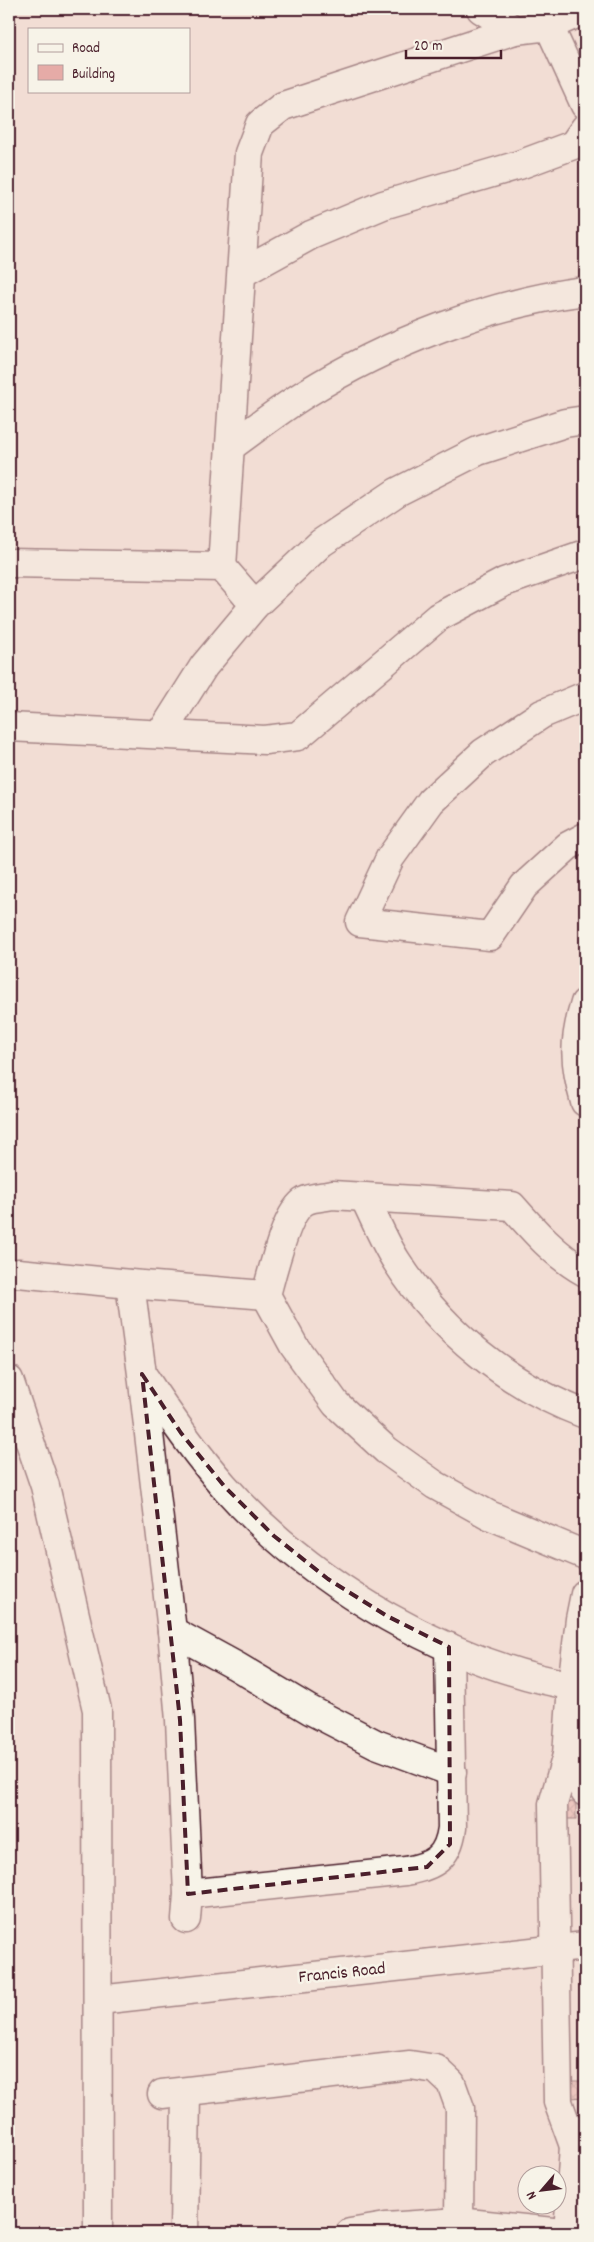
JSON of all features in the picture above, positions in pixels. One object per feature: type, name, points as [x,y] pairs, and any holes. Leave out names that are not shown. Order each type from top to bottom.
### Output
[{"type":"street","points":[[481,9],[515,30]]},
{"type":"street","points":[[254,605],[222,567],[242,273],[248,153],[260,124],[283,106],[515,30],[549,26],[585,10]]},
{"type":"street","points":[[549,26],[585,105]]},
{"type":"street","points":[[242,273],[311,235],[383,205],[519,165],[573,144],[585,128]]},
{"type":"street","points":[[230,447],[305,394],[385,350],[470,317],[559,294],[585,291]]},
{"type":"street","points":[[161,734],[204,666],[254,605],[322,543],[397,492],[478,452],[565,423],[585,420]]},
{"type":"street","points":[[9,727],[265,740],[298,736],[438,618],[504,582],[585,554]]},
{"type":"street","points":[[9,563],[222,567]]},
{"type":"street","points":[[585,696],[542,714],[482,753],[431,801],[390,858],[360,922],[490,936],[524,886],[568,846],[585,837]]},
{"type":"street","points":[[585,1003],[577,1029],[576,1071],[585,1102]]},
{"type":"street","points":[[585,1272],[574,1266],[540,1238],[512,1206],[332,1195],[305,1201],[294,1214],[280,1243],[266,1295],[294,1346],[336,1404],[386,1450],[435,1485],[489,1515],[585,1555]]},
{"type":"street","points":[[364,1198],[397,1262],[441,1318],[494,1366],[556,1403],[585,1414]]},
{"type":"street","points":[[18,1273],[266,1295]]},
{"type":"street","points":[[130,1284],[172,1631],[180,1720],[187,1906],[427,1867],[442,1855],[450,1844],[452,1828],[449,1647]]},
{"type":"street","points":[[142,1374],[181,1433],[225,1487],[274,1536],[337,1584],[387,1616],[449,1647],[506,1668],[578,1687]]},
{"type":"street","points":[[9,1380],[45,1486],[97,1710],[98,2233]]},
{"type":"street","points":[[568,2233],[580,2134],[558,2102],[553,1804],[567,1755],[578,1687],[580,1619],[585,1594]]},
{"type":"street","points":[[172,1631],[310,1710],[376,1744],[452,1772]]},
{"type":"street","points":[[567,1755],[585,1792]]},
{"type":"street","name":"Francis Road","points":[[99,2000],[585,1946]]},
{"type":"street","points":[[184,2233],[174,2093],[410,2065],[436,2069],[451,2083],[460,2108],[459,2222]]},
{"type":"street","points":[[350,2233],[386,2227],[459,2222],[562,2233]]},
{"type":"highlighted area","points":[[142,1374],[181,1433],[225,1487],[274,1536],[328,1579],[387,1616],[449,1647],[450,1844],[427,1867],[188,1894],[180,1720]]},
{"type":"water","points":[[9,2076],[16,2233],[9,2233]]},
{"type":"building","points":[[9,167],[12,167],[9,238]]},
{"type":"building","points":[[566,1802],[576,1802],[576,1819],[566,1819]]},
{"type":"building","points":[[571,2081],[582,2081],[582,2097],[572,2098]]}]
